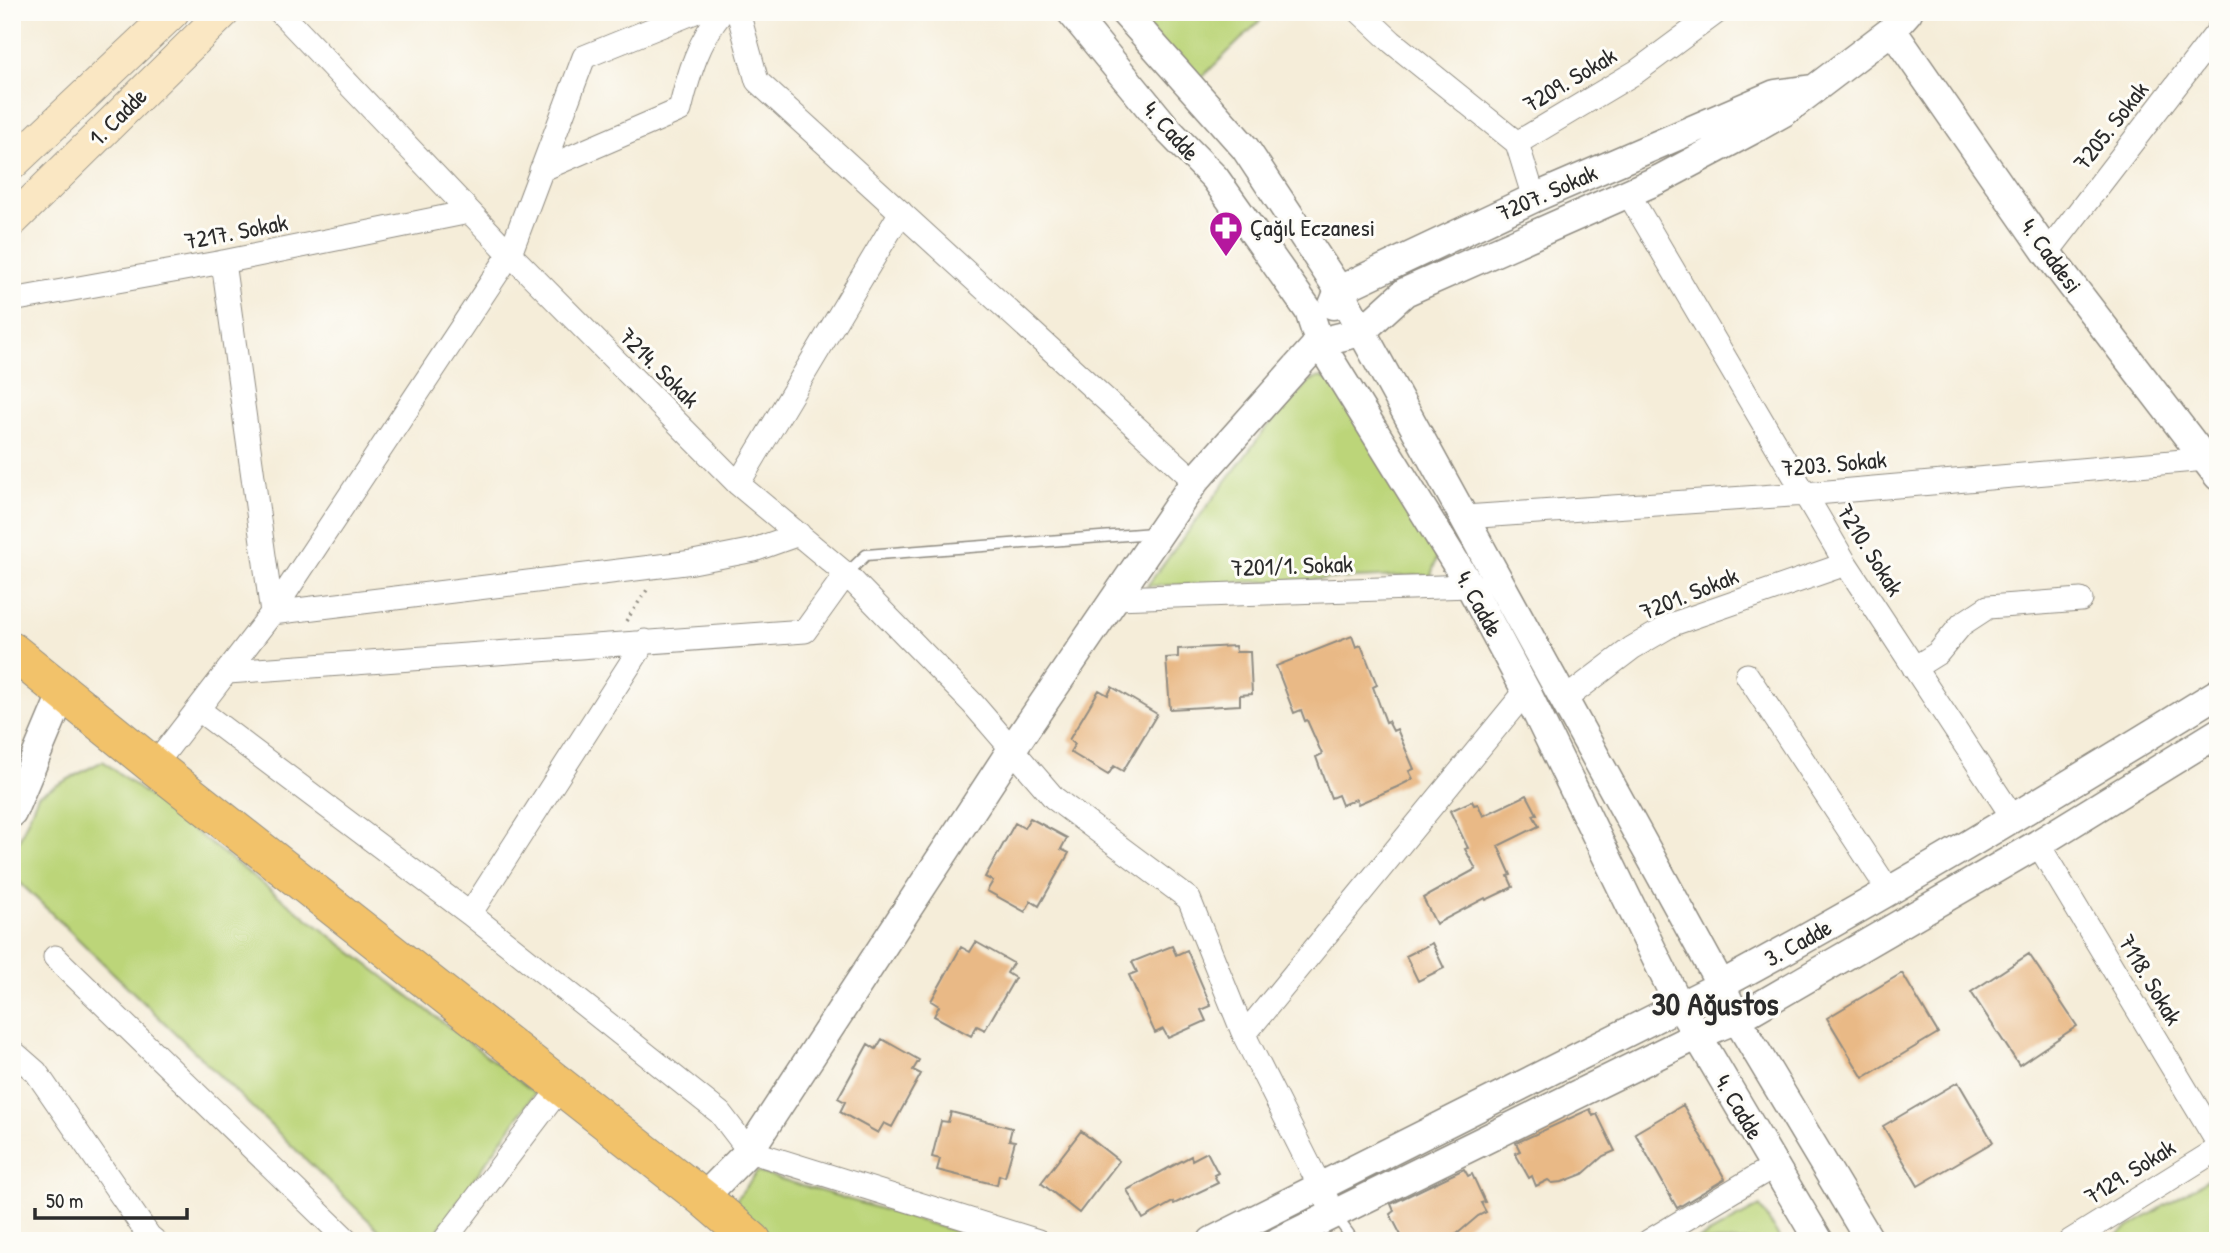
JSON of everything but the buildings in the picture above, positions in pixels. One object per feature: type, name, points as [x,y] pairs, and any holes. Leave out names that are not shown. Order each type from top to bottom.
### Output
[{"type":"main road","name":"1. Cadde","points":[[12,164],[173,12]]},
{"type":"main road","name":"1. Cadde","points":[[12,221],[224,12]]},
{"type":"main road","points":[[12,651],[703,1198],[753,1241]]},
{"type":"street","name":"7214. Sokak","points":[[280,12],[469,212],[738,484],[846,573],[973,704],[1054,799],[1189,899],[1244,1035],[1334,1214]]},
{"type":"street","points":[[154,766],[272,613],[510,254],[584,57],[695,12]]},
{"type":"street","points":[[541,170],[680,110],[690,68],[706,32],[722,12]]},
{"type":"street","points":[[738,12],[757,81],[1195,481]]},
{"type":"street","name":"4. Cadde","points":[[1071,12],[1169,131],[1215,178],[1309,311],[1319,342],[1470,586],[1526,691],[1680,1006],[1818,1241]]},
{"type":"street","name":"4. Cadde","points":[[1124,12],[1245,148],[1339,290],[1565,699],[1737,1019],[1870,1241]]},
{"type":"street","points":[[1360,12],[1392,42],[1517,143],[1534,198]]},
{"type":"street","name":"7209. Sokak","points":[[1517,143],[1636,72],[1717,12]]},
{"type":"street","name":"7207. Sokak","points":[[1361,332],[1405,292],[1628,193],[1755,129],[1784,112],[1900,21]]},
{"type":"street","name":"4. Caddesi","points":[[1900,21],[2047,253],[2214,464]]},
{"type":"street","name":"7205. Sokak","points":[[2047,253],[2217,33]]},
{"type":"street","name":"7207. Sokak","points":[[1339,290],[1534,198],[1775,94],[1812,89]]},
{"type":"street","name":"7210. Sokak","points":[[1628,193],[1846,564],[2014,819]]},
{"type":"street","name":"7217. Sokak","points":[[12,300],[223,262],[469,212]]},
{"type":"street","points":[[738,484],[901,212]]},
{"type":"street","points":[[223,262],[272,613]]},
{"type":"street","points":[[703,1198],[749,1152],[1012,749],[1195,481],[1319,342],[1339,290]]},
{"type":"street","points":[[1319,342],[1361,332]]},
{"type":"street","name":"7203. Sokak","points":[[1465,517],[2214,464]]},
{"type":"street","points":[[272,613],[663,565],[754,550],[799,534]]},
{"type":"street","name":"7201. Sokak","points":[[1565,699],[1632,648],[1673,624],[1846,564]]},
{"type":"street","points":[[228,672],[805,631],[846,573]]},
{"type":"street","name":"7201/1. Sokak","points":[[1115,598],[1470,586]]},
{"type":"street","points":[[1914,668],[1938,653],[1962,624],[1988,607],[2081,600]]},
{"type":"street","points":[[470,914],[645,641]]},
{"type":"street","points":[[1747,675],[1889,891]]},
{"type":"street","points":[[1244,1035],[1526,691]]},
{"type":"street","points":[[12,813],[63,692]]},
{"type":"street","name":"3. Cadde","points":[[1212,1241],[1721,985],[2014,819],[2218,693]]},
{"type":"street","points":[[199,710],[470,914],[720,1113],[749,1152],[1038,1241]]},
{"type":"street","name":"3. Cadde","points":[[1279,1241],[1696,1036],[1737,1019],[2038,844],[2218,733]]},
{"type":"street","name":"7118. Sokak","points":[[2038,844],[2218,1143]]},
{"type":"street","points":[[55,957],[348,1241]]},
{"type":"street","points":[[12,1051],[36,1072],[151,1239]]},
{"type":"street","points":[[444,1241],[561,1087]]},
{"type":"street","name":"7129. Sokak","points":[[2070,1241],[2218,1149]]},
{"type":"street","points":[[1649,1241],[1774,1166]]},
{"type":"lane","points":[[846,573],[866,555],[1160,532]]},
{"type":"lane","points":[[1334,1214],[1354,1241]]},
{"type":"path","points":[[612,644],[663,565]]},
{"type":"green space","points":[[1135,12],[1269,12],[1194,85]]},
{"type":"green space","points":[[1320,377],[1338,384],[1438,554],[1431,575],[1147,586],[1267,427],[1310,381]]},
{"type":"green space","points":[[103,761],[535,1093],[430,1241],[390,1241],[12,875],[12,857],[38,795]]},
{"type":"green space","points":[[757,1172],[987,1241],[777,1241],[732,1205]]},
{"type":"green space","points":[[2218,1173],[2218,1241],[2107,1241]]},
{"type":"green space","points":[[1760,1206],[1781,1241],[1696,1241]]},
{"type":"place","name":"Çağıl Eczanesi","points":[[1226,258]]},
{"type":"district","name":"30 Ağustos","points":[[1715,1004]]}]
